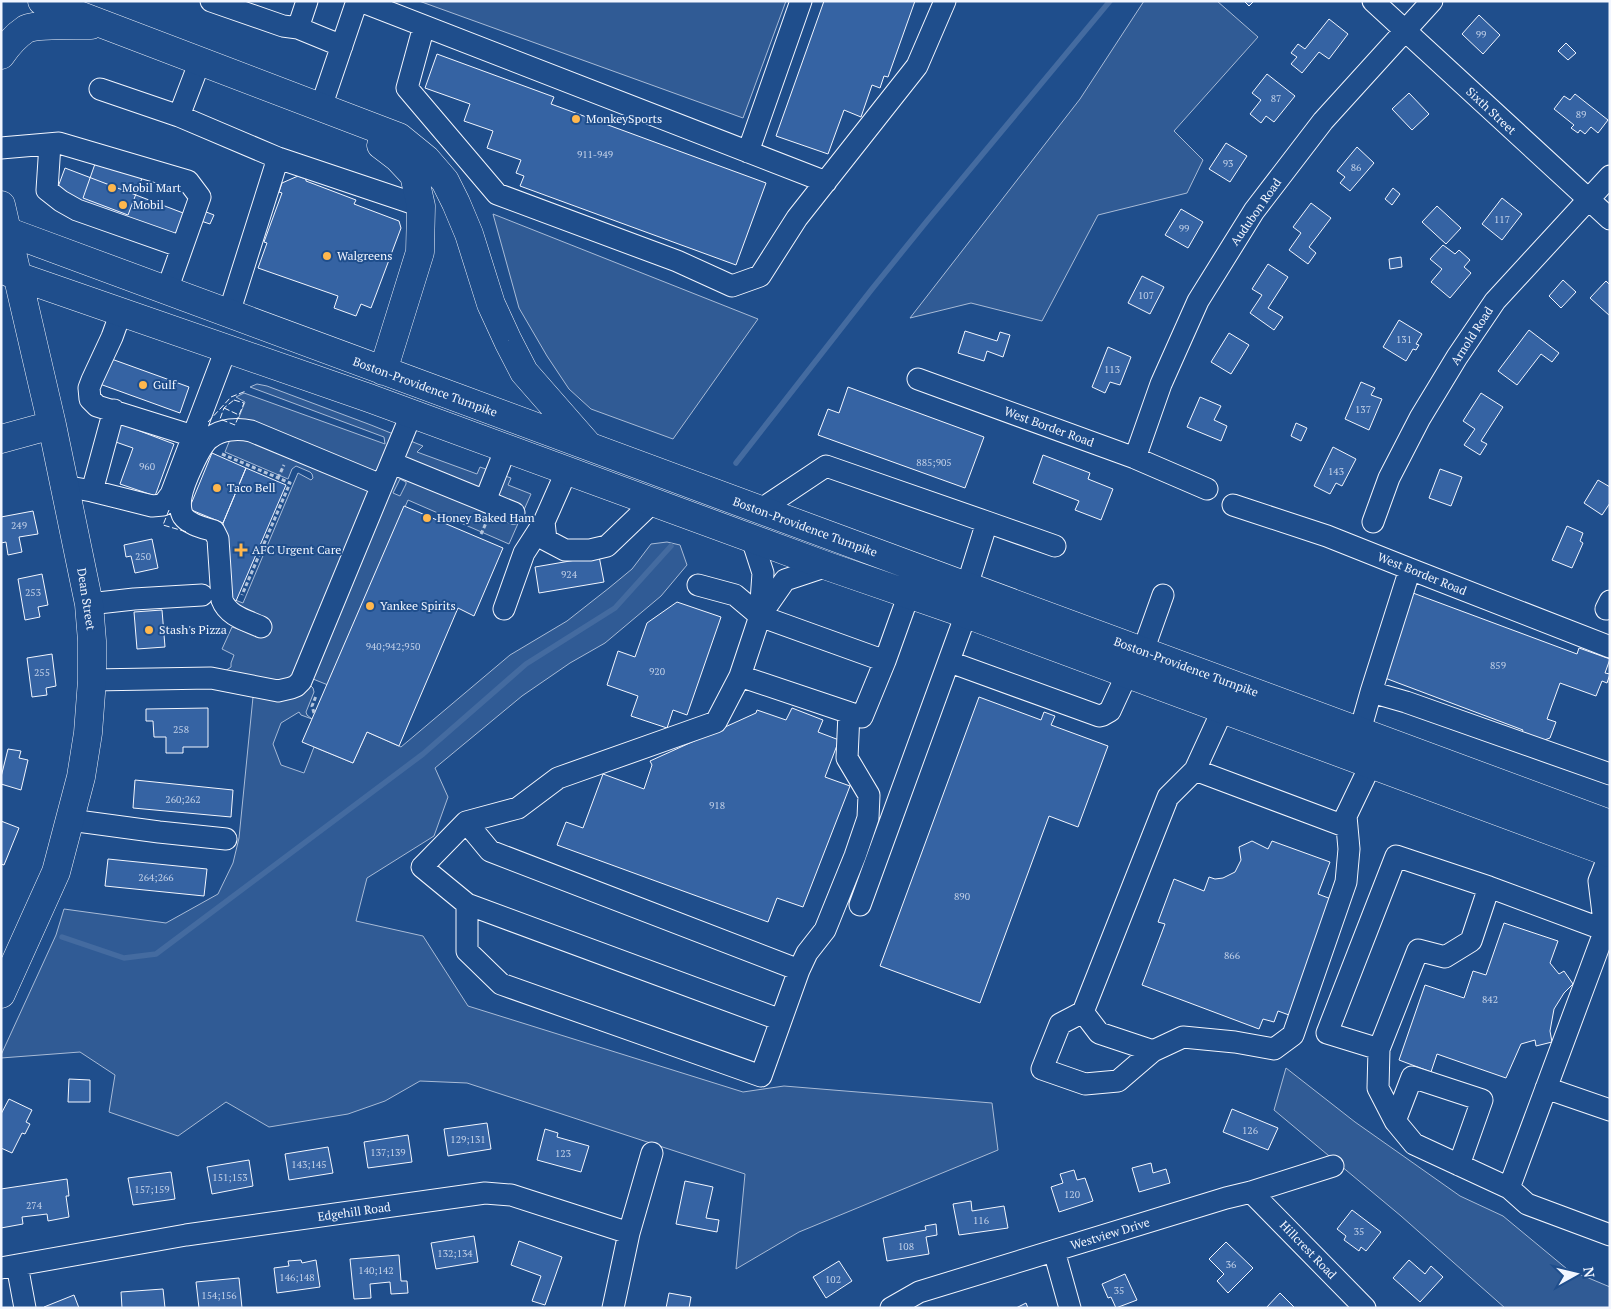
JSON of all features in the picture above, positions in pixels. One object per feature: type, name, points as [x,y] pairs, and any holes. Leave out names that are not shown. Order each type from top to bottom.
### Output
[{"type":"main road","points":[[42,1],[399,137],[426,159],[444,181],[456,203],[469,234],[492,304],[524,372],[590,447]]},
{"type":"main road","points":[[1,55],[7,46],[28,28],[65,25],[105,25]]},
{"type":"main road","points":[[321,107],[375,140],[398,158],[414,175],[420,206],[420,252],[383,371]]},
{"type":"main road","name":"Boston-Providence Turnpike","points":[[3,222],[167,290],[383,371],[1610,824]]},
{"type":"main road","name":"Dean Street","points":[[2,989],[56,872],[81,778],[88,734],[92,680],[92,641],[89,604],[52,425],[9,272],[3,222]]},
{"type":"main road","points":[[9,272],[506,448],[827,566],[966,614],[1610,853]]},
{"type":"main road","points":[[1,439],[52,425]]},
{"type":"street","points":[[211,1],[283,26],[298,28],[342,46]]},
{"type":"street","points":[[298,28],[307,1]]},
{"type":"street","points":[[321,107],[356,1]]},
{"type":"street","points":[[360,1],[826,182]]},
{"type":"street","points":[[748,152],[801,1]]},
{"type":"street","points":[[424,26],[407,88],[497,194],[677,261],[732,286],[760,276],[797,218],[917,66],[945,1]]},
{"type":"street","name":"Sixth Street","points":[[1373,1],[1610,219]]},
{"type":"street","name":"Audubon Road","points":[[1135,458],[1161,384],[1198,301],[1254,211],[1323,121],[1432,1]]},
{"type":"street","points":[[179,116],[200,61]]},
{"type":"street","points":[[100,89],[179,116],[278,158],[420,206]]},
{"type":"street","points":[[1,148],[59,143],[188,181],[200,197],[167,290]]},
{"type":"street","points":[[50,144],[47,190],[61,201],[77,210],[182,247]]},
{"type":"street","points":[[229,313],[278,158]]},
{"type":"street","name":"Arnold Road","points":[[1373,522],[1389,478],[1420,418],[1495,301],[1610,176]]},
{"type":"street","points":[[121,312],[89,388],[90,399],[97,406],[193,436]]},
{"type":"street","points":[[64,486],[152,506],[163,505],[171,494],[226,349]]},
{"type":"street","name":"West Border Road","points":[[918,379],[1135,458],[1207,489]]},
{"type":"street","points":[[92,491],[114,410]]},
{"type":"street","points":[[92,680],[211,678],[272,690],[285,690],[296,686],[300,681],[411,415]]},
{"type":"street","points":[[261,627],[236,616],[225,608],[222,600],[218,539],[216,534],[214,531],[188,521],[184,517],[180,505],[181,497],[192,468],[206,441],[216,434],[239,429],[251,431],[381,485]]},
{"type":"street","points":[[485,501],[506,448]]},
{"type":"street","points":[[392,464],[514,513]]},
{"type":"street","points":[[760,510],[826,466],[1055,546]]},
{"type":"street","points":[[504,609],[524,553],[544,522],[567,470]]},
{"type":"street","points":[[544,522],[546,540],[565,550],[590,550],[607,546],[653,502]]},
{"type":"street","name":"West Border Road","points":[[1233,504],[1327,536],[1610,647]]},
{"type":"street","points":[[967,586],[987,522]]},
{"type":"street","points":[[752,539],[763,573],[760,616],[740,676],[716,722],[558,778],[518,808],[466,822],[422,866],[468,904],[781,1020]]},
{"type":"street","points":[[760,616],[785,580],[827,566]]},
{"type":"street","points":[[1360,731],[1410,569]]},
{"type":"street","points":[[698,585],[735,595],[760,616],[884,661]]},
{"type":"street","points":[[740,676],[862,718],[909,594]]},
{"type":"street","points":[[89,604],[134,598],[202,595]]},
{"type":"street","points":[[1143,651],[1163,595]]},
{"type":"street","points":[[860,905],[966,614]]},
{"type":"street","points":[[950,662],[1099,716],[1110,711],[1127,674]]},
{"type":"street","points":[[1372,692],[1406,702],[1610,774]]},
{"type":"street","points":[[1223,709],[1195,770],[1168,797],[1083,1012],[1060,1024],[1042,1069],[1085,1084],[1118,1081],[1153,1051],[1183,1037],[1235,1042],[1274,1049],[1293,1035],[1346,882],[1350,849],[1346,816],[1371,764]]},
{"type":"street","points":[[468,904],[467,951],[502,984],[761,1076],[799,970],[807,953],[825,930],[868,818],[869,794],[847,758],[849,713]]},
{"type":"street","points":[[1195,770],[1347,827]]},
{"type":"street","points":[[70,820],[226,839]]},
{"type":"street","points":[[466,822],[490,851],[799,970]]},
{"type":"street","points":[[1509,1188],[1608,929],[1600,881],[1610,853]]},
{"type":"street","points":[[1379,1049],[1327,1033],[1396,856],[1608,929]]},
{"type":"street","points":[[1489,887],[1471,941],[1445,957],[1418,950],[1379,1049],[1378,1088],[1395,1121],[1414,1144],[1509,1188],[1527,1204],[1610,1235]]},
{"type":"street","points":[[1083,1012],[1099,1033],[1153,1051]]},
{"type":"street","points":[[1395,1121],[1412,1077],[1482,1100],[1459,1165]]},
{"type":"street","points":[[1546,1088],[1610,1110]]},
{"type":"street","points":[[614,1308],[628,1233],[652,1153]]},
{"type":"street","name":"Westview Drive","points":[[891,1308],[919,1292],[1333,1166]]},
{"type":"street","name":"Hillcrest Road","points":[[1251,1192],[1365,1308]]},
{"type":"street","name":"Edgehill Road","points":[[9,1266],[186,1235],[485,1193],[511,1195],[628,1233]]},
{"type":"street","points":[[1054,1252],[1070,1308]]},
{"type":"street","points":[[9,1266],[25,1308]]},
{"type":"path","points":[[221,453],[290,483],[240,602]]},
{"type":"shaded area","points":[[419,1],[786,1],[743,118]]},
{"type":"shaded area","points":[[1144,1],[1217,1],[1258,37],[1174,131],[1203,160],[1187,193],[1098,215],[1042,321],[971,303],[910,318],[1080,99]]},
{"type":"shaded area","points":[[493,214],[758,319],[673,439],[591,409],[569,389],[519,308]]},
{"type":"shaded area","points":[[257,384],[267,386],[371,425],[423,446],[417,452],[477,474],[480,467],[511,478],[508,485],[531,494],[509,544],[408,500],[328,685],[313,679],[310,685],[314,692],[306,712],[312,719],[301,715],[299,712],[281,723],[273,744],[281,765],[304,773],[314,747],[353,763],[367,732],[401,747],[510,655],[567,621],[609,588],[632,569],[651,544],[667,542],[680,545],[687,565],[661,596],[605,643],[570,663],[522,696],[435,768],[448,797],[434,836],[367,878],[356,921],[423,936],[468,1006],[743,1092],[784,1086],[992,1103],[998,1150],[799,1232],[736,1269],[745,1174],[467,1083],[420,1081],[385,1101],[348,1114],[269,1127],[226,1102],[178,1136],[109,1112],[115,1075],[80,1052],[1,1058],[56,935],[64,909],[166,923],[218,894],[233,863],[239,838],[253,697],[225,671],[231,667],[234,655],[222,649],[232,627],[249,633],[227,597],[243,603],[298,473],[311,480],[313,478],[310,472],[296,466],[292,469],[288,479],[225,452],[245,402],[236,397],[244,393],[385,444],[384,437],[250,387]],"holes":[[[400,479],[406,482],[400,496],[393,493]]]},
{"type":"shaded area","points":[[1286,1068],[1355,1122],[1460,1196],[1503,1216],[1567,1269],[1610,1287],[1610,1308],[1505,1308],[1401,1216],[1274,1110]]},
{"type":"building","points":[[824,1],[915,1],[888,77],[884,76],[880,88],[872,85],[861,117],[844,110],[828,154],[776,136]]},
{"type":"building","points":[[1244,1],[1254,1],[1249,6]]},
{"type":"building","points":[[1479,15],[1500,35],[1483,54],[1462,34]]},
{"type":"building","points":[[1329,19],[1348,34],[1329,59],[1319,52],[1302,73],[1291,64],[1297,57],[1291,53],[1298,44],[1305,49]]},
{"type":"building","points":[[1566,43],[1576,53],[1568,60],[1558,51]]},
{"type":"building","points":[[437,54],[554,97],[551,104],[766,183],[736,265],[520,186],[524,176],[516,173],[521,160],[487,148],[493,131],[464,121],[470,104],[425,88]]},
{"type":"building","points":[[1267,74],[1295,96],[1274,122],[1266,116],[1261,123],[1250,114],[1261,100],[1252,93]]},
{"type":"building","points":[[1409,93],[1429,114],[1412,130],[1392,109]]},
{"type":"building","points":[[1575,94],[1608,120],[1598,133],[1591,127],[1585,134],[1580,130],[1578,133],[1571,128],[1574,125],[1554,109],[1564,96],[1570,100]]},
{"type":"building","points":[[1226,143],[1247,156],[1230,182],[1209,169]]},
{"type":"building","points":[[1357,147],[1374,163],[1350,191],[1340,183],[1345,177],[1337,171]]},
{"type":"building","name":"Mobil Mart","points":[[96,161],[142,178],[128,215],[83,198]]},
{"type":"building","name":"Mobil","points":[[65,168],[191,216],[181,242],[55,195]]},
{"type":"building","name":"Walgreens","points":[[298,176],[306,179],[306,181],[356,200],[354,204],[399,221],[401,228],[371,308],[361,304],[356,316],[334,308],[338,296],[258,268],[267,243],[264,242],[282,193],[279,192],[282,183]]},
{"type":"building","points":[[1393,188],[1400,194],[1392,205],[1385,199]]},
{"type":"building","points":[[1502,198],[1522,214],[1502,240],[1482,224]]},
{"type":"building","points":[[1311,203],[1331,218],[1309,247],[1316,253],[1308,264],[1289,250],[1301,233],[1293,227]]},
{"type":"building","points":[[1437,206],[1461,228],[1446,244],[1422,222]]},
{"type":"building","points":[[1181,209],[1203,222],[1188,248],[1165,235]]},
{"type":"building","points":[[201,210],[214,215],[210,224],[198,220]]},
{"type":"building","points":[[1443,245],[1455,254],[1459,250],[1470,260],[1464,267],[1471,273],[1450,298],[1431,282],[1442,269],[1430,259]]},
{"type":"building","points":[[1401,257],[1402,267],[1390,269],[1389,259]]},
{"type":"building","points":[[1268,264],[1288,277],[1268,308],[1283,317],[1274,330],[1250,313],[1262,295],[1252,289]]},
{"type":"building","points":[[1142,276],[1164,287],[1150,314],[1128,303]]},
{"type":"building","points":[[1563,280],[1576,292],[1561,308],[1549,296]]},
{"type":"building","points":[[1606,281],[1610,285],[1610,316],[1590,298]]},
{"type":"building","points":[[1399,320],[1422,334],[1416,344],[1419,345],[1416,350],[1413,349],[1406,361],[1383,347]]},
{"type":"building","points":[[1529,330],[1559,353],[1552,362],[1541,354],[1517,385],[1498,371]]},
{"type":"building","points":[[965,331],[997,341],[1000,332],[1010,335],[1003,357],[987,351],[984,361],[958,353]]},
{"type":"building","points":[[1229,333],[1249,345],[1231,374],[1211,362]]},
{"type":"building","points":[[1108,347],[1131,357],[1120,385],[1110,382],[1105,393],[1092,387]]},
{"type":"building","name":"Gulf","points":[[106,357],[189,387],[180,413],[97,383]]},
{"type":"building","points":[[1361,382],[1375,388],[1371,395],[1382,399],[1369,430],[1345,419]]},
{"type":"building","points":[[848,387],[984,437],[965,488],[818,435],[828,409],[839,413]]},
{"type":"building","points":[[1481,393],[1503,407],[1481,441],[1487,444],[1480,455],[1464,445],[1475,429],[1463,421]]},
{"type":"building","points":[[1200,397],[1221,406],[1214,420],[1227,426],[1221,441],[1187,427]]},
{"type":"building","points":[[116,422],[174,444],[155,496],[120,484],[133,448],[110,440]]},
{"type":"building","points":[[1296,423],[1307,428],[1301,441],[1291,436]]},
{"type":"building","points":[[1333,447],[1356,459],[1342,486],[1336,483],[1330,494],[1314,486]]},
{"type":"building","name":"Taco Bell","points":[[212,453],[246,468],[223,523],[189,509]]},
{"type":"building","points":[[1043,455],[1090,473],[1088,479],[1113,489],[1101,520],[1075,510],[1079,501],[1033,483]]},
{"type":"building","name":"AFC Urgent Care","points":[[246,468],[286,485],[236,601],[227,597],[223,523]]},
{"type":"building","points":[[1440,469],[1462,477],[1451,506],[1429,498]]},
{"type":"building","points":[[1598,480],[1610,487],[1610,503],[1602,515],[1584,503]]},
{"type":"building","points":[[404,506],[503,548],[474,616],[458,608],[399,746],[367,732],[353,763],[302,742]]},
{"type":"building","points":[[33,511],[38,534],[19,537],[22,552],[8,555],[6,542],[1,543],[1,517]]},
{"type":"building","points":[[1567,526],[1583,533],[1580,541],[1583,543],[1572,568],[1552,560]]},
{"type":"building","points":[[152,539],[158,568],[135,573],[131,556],[126,557],[124,545]]},
{"type":"building","points":[[599,556],[604,582],[539,593],[535,567]]},
{"type":"building","points":[[42,574],[48,605],[38,607],[40,617],[25,620],[18,579]]},
{"type":"building","points":[[1413,593],[1577,654],[1579,648],[1610,659],[1605,673],[1610,674],[1607,683],[1602,681],[1596,696],[1560,683],[1547,719],[1556,722],[1550,738],[1536,743],[1520,738],[1523,730],[1385,678]]},
{"type":"building","points":[[677,602],[721,617],[687,715],[673,710],[667,728],[631,716],[638,696],[607,685],[618,651],[635,657],[647,623]]},
{"type":"building","name":"Stash's Pizza","points":[[162,610],[165,647],[137,649],[134,612]]},
{"type":"building","points":[[52,654],[56,686],[46,688],[47,695],[32,697],[27,658]]},
{"type":"building","points":[[979,697],[1041,720],[1044,712],[1055,716],[1051,725],[1108,746],[1078,827],[1049,816],[980,1003],[880,966]]},
{"type":"building","points":[[208,708],[208,747],[183,747],[183,753],[166,753],[166,737],[154,737],[153,721],[146,721],[146,709]]},
{"type":"building","points":[[792,708],[823,720],[818,732],[839,740],[825,777],[850,786],[803,907],[777,898],[768,922],[557,845],[566,822],[583,828],[603,774],[644,789],[652,765],[650,761],[756,713],[757,710],[786,720]]},
{"type":"building","points":[[8,749],[21,751],[19,758],[28,760],[21,790],[1,784]]},
{"type":"building","points":[[135,780],[233,790],[231,817],[133,808]]},
{"type":"building","points":[[1,821],[19,828],[4,865],[1,864]]},
{"type":"building","points":[[1252,841],[1268,849],[1272,841],[1330,862],[1318,894],[1331,899],[1289,1015],[1278,1011],[1274,1022],[1263,1019],[1259,1029],[1142,985],[1165,924],[1158,922],[1174,879],[1204,891],[1209,877],[1215,879],[1223,878],[1235,872],[1241,860],[1239,847]]},
{"type":"building","points":[[108,859],[207,869],[204,896],[105,886]]},
{"type":"building","points":[[1504,923],[1558,941],[1550,963],[1559,974],[1564,971],[1573,984],[1564,993],[1554,1009],[1550,1031],[1552,1042],[1536,1046],[1535,1040],[1521,1044],[1506,1078],[1437,1054],[1431,1072],[1399,1060],[1425,985],[1464,998],[1473,971],[1486,975]]},
{"type":"building","points":[[69,1079],[90,1080],[90,1102],[68,1102]]},
{"type":"building","points":[[9,1099],[32,1110],[26,1122],[30,1124],[25,1134],[22,1133],[12,1153],[1,1148],[1,1114]]},
{"type":"building","points":[[1232,1109],[1278,1128],[1268,1150],[1223,1132]]},
{"type":"building","points":[[487,1123],[491,1149],[448,1156],[444,1129]]},
{"type":"building","points":[[545,1129],[558,1133],[557,1137],[589,1146],[581,1172],[537,1160]]},
{"type":"building","points":[[408,1135],[412,1162],[368,1168],[364,1142]]},
{"type":"building","points":[[328,1147],[333,1173],[289,1180],[285,1154]]},
{"type":"building","points":[[249,1160],[253,1186],[212,1194],[207,1167]]},
{"type":"building","points":[[1151,1163],[1153,1173],[1166,1169],[1170,1183],[1139,1192],[1132,1168]]},
{"type":"building","points":[[1074,1170],[1077,1180],[1085,1178],[1093,1201],[1059,1212],[1051,1187],[1063,1183],[1060,1174]]},
{"type":"building","points":[[171,1172],[175,1199],[133,1205],[128,1178]]},
{"type":"building","points":[[67,1179],[69,1196],[66,1196],[69,1217],[48,1221],[47,1214],[22,1217],[23,1224],[1,1228],[1,1189]]},
{"type":"building","points":[[685,1181],[713,1187],[706,1218],[719,1220],[717,1232],[676,1224]]},
{"type":"building","points":[[971,1201],[972,1211],[1004,1206],[1008,1228],[959,1235],[953,1204]]},
{"type":"building","points":[[1352,1210],[1381,1232],[1366,1251],[1361,1247],[1359,1251],[1344,1240],[1346,1236],[1337,1229]]},
{"type":"building","points":[[936,1224],[937,1235],[926,1237],[929,1254],[887,1261],[883,1238],[926,1230],[925,1226]]},
{"type":"building","points":[[474,1236],[478,1262],[436,1269],[431,1243]]},
{"type":"building","points":[[519,1241],[562,1257],[545,1305],[532,1301],[541,1276],[511,1265]]},
{"type":"building","points":[[1226,1242],[1253,1268],[1228,1293],[1217,1281],[1224,1274],[1209,1259]]},
{"type":"building","points":[[399,1255],[401,1281],[407,1281],[408,1293],[391,1294],[390,1282],[370,1284],[371,1298],[354,1299],[350,1259]]},
{"type":"building","points":[[301,1260],[302,1263],[316,1260],[320,1287],[277,1293],[274,1268],[289,1266],[288,1261]]},
{"type":"building","points":[[1409,1260],[1425,1274],[1431,1266],[1443,1277],[1420,1302],[1393,1278]]},
{"type":"building","points":[[839,1261],[852,1281],[826,1298],[813,1277]]},
{"type":"building","points":[[1125,1274],[1137,1300],[1116,1308],[1111,1297],[1108,1298],[1102,1284]]},
{"type":"building","points":[[239,1278],[242,1308],[199,1308],[196,1282]]},
{"type":"building","points":[[163,1289],[165,1308],[122,1308],[121,1292]]},
{"type":"building","points":[[669,1293],[691,1297],[689,1308],[666,1308]]},
{"type":"building","points":[[1280,1293],[1295,1308],[1266,1308]]},
{"type":"building","points":[[74,1295],[79,1308],[44,1307]]},
{"type":"building","points":[[1026,1303],[1028,1308],[1016,1308]]},
{"type":"waterway","points":[[736,463],[927,221],[1110,1]]},
{"type":"waterway","points":[[62,937],[124,958],[156,954],[423,754],[526,664],[615,608],[671,546]]},
{"type":"fence","points":[[208,422],[231,397],[246,391]]},
{"type":"fence","points":[[234,400],[244,403],[235,425],[220,419],[224,408],[234,400]]},
{"type":"fence","points":[[224,408],[239,415]]},
{"type":"fence","points":[[169,510],[163,525],[187,532]]},
{"type":"place","name":"MonkeySports","points":[[576,119]]},
{"type":"place","name":"Mobil Mart","points":[[112,188]]},
{"type":"place","name":"Mobil","points":[[123,205]]},
{"type":"place","name":"Walgreens","points":[[327,256]]},
{"type":"place","name":"Gulf","points":[[143,385]]},
{"type":"place","name":"Taco Bell","points":[[217,488]]},
{"type":"place","name":"Honey Baked Ham","points":[[427,518]]},
{"type":"place","name":"AFC Urgent Care","points":[[241,550]]},
{"type":"place","name":"Yankee Spirits","points":[[370,606]]},
{"type":"place","name":"Stash's Pizza","points":[[149,630]]}]
